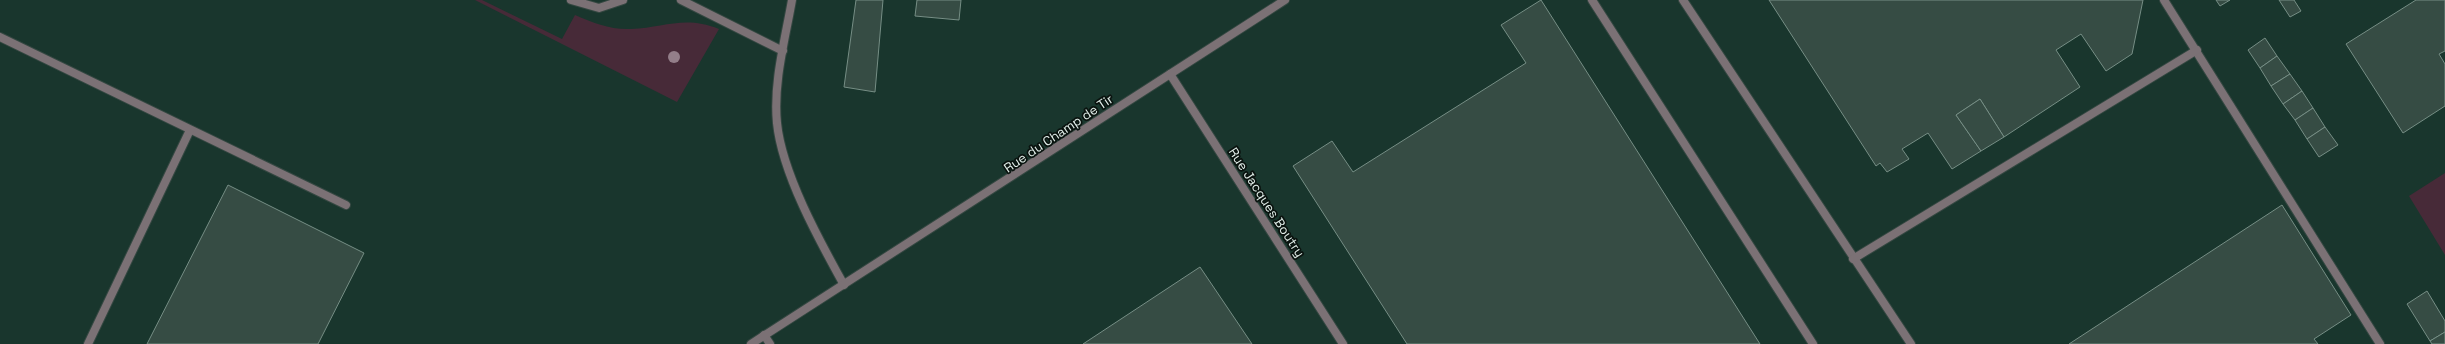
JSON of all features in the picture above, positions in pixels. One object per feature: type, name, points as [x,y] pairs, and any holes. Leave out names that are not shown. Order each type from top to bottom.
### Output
[{"type":"street","points":[[571,0],[598,8],[623,0]]},
{"type":"street","points":[[681,0],[783,51]]},
{"type":"street","points":[[791,0],[777,88],[776,122],[780,146],[784,161],[813,225],[844,285]]},
{"type":"street","name":"Rue du Champ de Tir","points":[[751,344],[1285,0]]},
{"type":"street","points":[[1592,0],[1813,344]]},
{"type":"street","points":[[1683,0],[1853,259],[1911,344]]},
{"type":"street","points":[[2164,0],[2380,344]]},
{"type":"street","points":[[0,37],[346,206]]},
{"type":"street","points":[[1853,259],[2196,50]]},
{"type":"street","name":"Rue Jacques Boutry","points":[[1170,74],[1343,344]]},
{"type":"street","points":[[88,344],[190,130]]},
{"type":"street","points":[[764,335],[770,344]]},
{"type":"shaded area","points":[[0,0],[2445,0],[2445,344],[0,344]]},
{"type":"shaded area","points":[[475,0],[482,0],[562,39],[575,15],[609,27],[624,29],[643,28],[674,23],[695,23],[719,29],[677,102]]},
{"type":"shaded area","points":[[2445,173],[2445,255],[2409,196]]},
{"type":"building","points":[[856,0],[883,0],[875,92],[844,87]]},
{"type":"building","points":[[917,0],[961,0],[959,20],[915,16]]},
{"type":"building","points":[[1541,0],[1760,344],[1407,344],[1293,166],[1332,141],[1353,172],[1526,63],[1501,25]]},
{"type":"building","points":[[1769,0],[2143,0],[2132,54],[2106,71],[2081,34],[2056,50],[2080,87],[2004,137],[1980,99],[1956,115],[1981,151],[1952,169],[1928,133],[1902,149],[1909,159],[1887,172],[1880,163],[1876,166]]},
{"type":"building","points":[[2216,0],[2230,0],[2220,6]]},
{"type":"building","points":[[2279,0],[2294,0],[2301,11],[2290,17]]},
{"type":"building","points":[[2416,0],[2445,0],[2445,51],[2439,54],[2445,64],[2445,106],[2403,133],[2346,44]]},
{"type":"building","points":[[2265,38],[2277,56],[2260,68],[2248,50]]},
{"type":"building","points":[[2277,56],[2290,74],[2271,86],[2260,68]]},
{"type":"building","points":[[2290,74],[2302,91],[2283,104],[2271,86]]},
{"type":"building","points":[[2302,91],[2313,108],[2295,120],[2283,104]]},
{"type":"building","points":[[1980,99],[2004,137],[1981,151],[1956,115]]},
{"type":"building","points":[[2313,108],[2325,127],[2307,139],[2295,120]]},
{"type":"building","points":[[2325,127],[2338,145],[2319,157],[2307,139]]},
{"type":"building","points":[[228,185],[364,253],[318,344],[147,344]]},
{"type":"building","points":[[2282,205],[2351,315],[2314,339],[2318,344],[2069,344]]},
{"type":"building","points":[[1200,267],[1252,344],[1083,344]]},
{"type":"building","points":[[2427,291],[2445,321],[2445,332],[2430,341],[2407,304]]},
{"type":"building","points":[[2445,332],[2445,344],[2432,344],[2430,341]]}]
